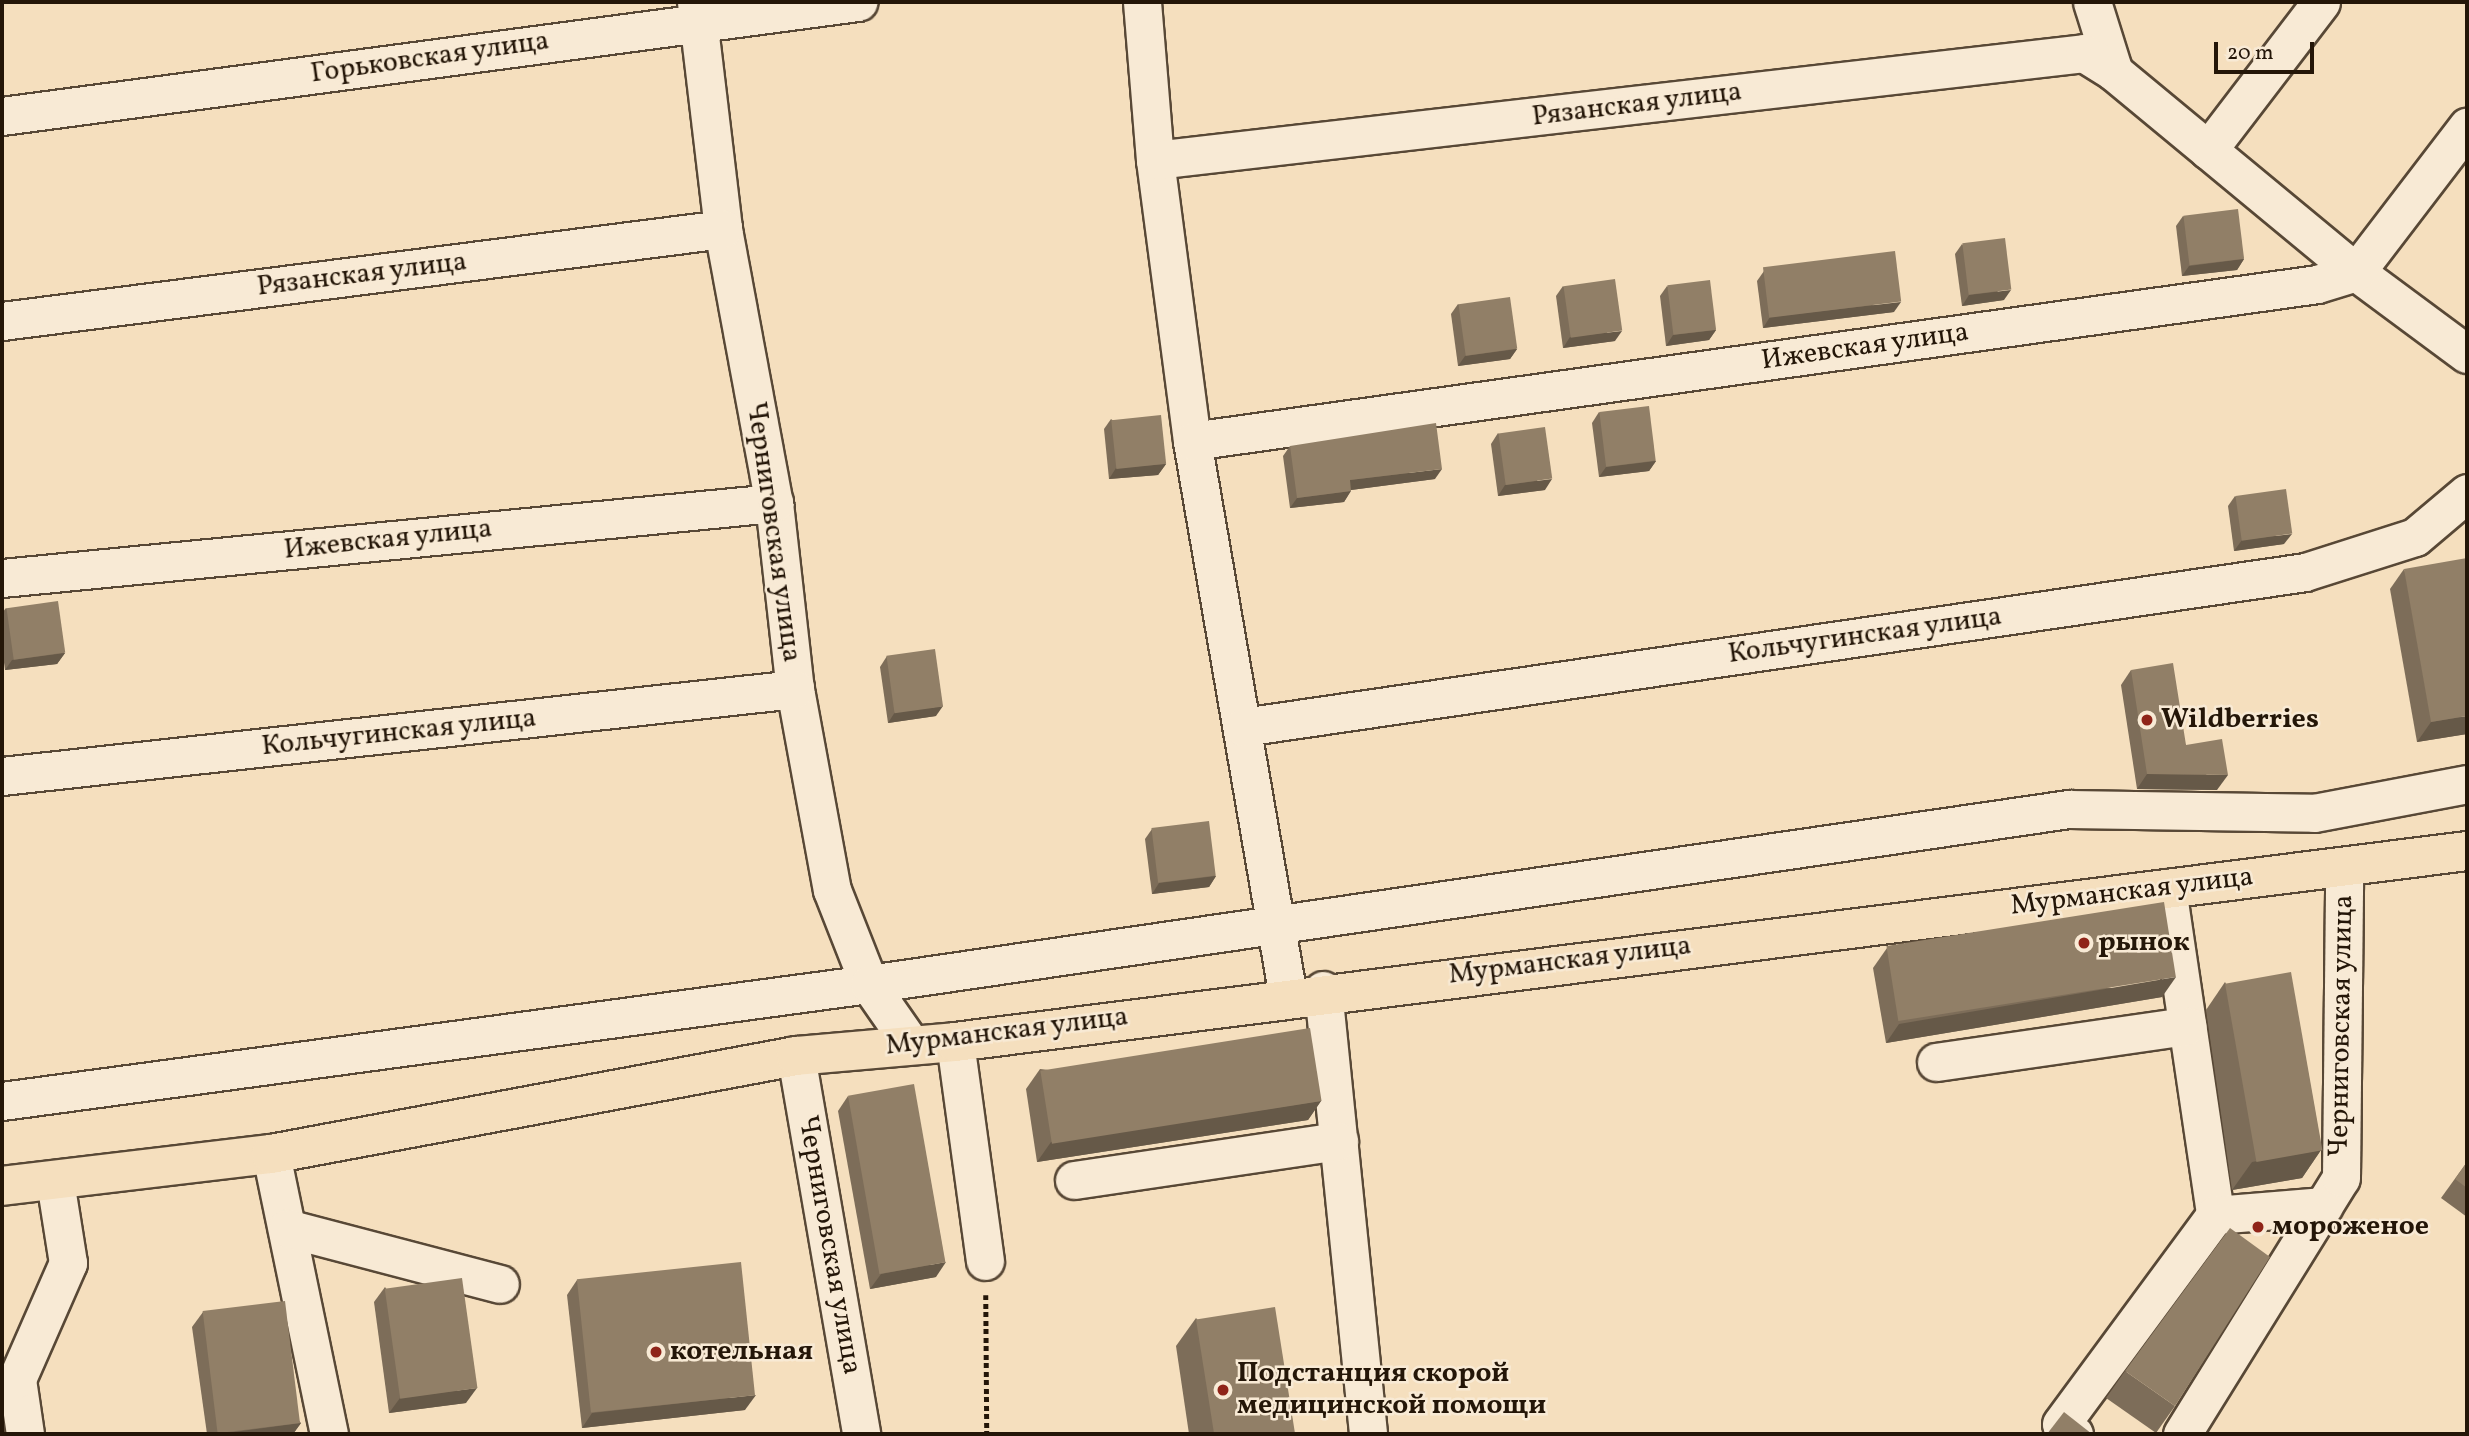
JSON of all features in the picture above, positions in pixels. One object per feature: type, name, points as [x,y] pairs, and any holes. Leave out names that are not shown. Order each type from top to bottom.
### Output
[{"type":"main road","name":"Мурманская улица","points":[[2,1186],[271,1154],[796,1056],[910,1043],[955,1042],[1306,994],[2467,851]]},
{"type":"street","name":"Горьковская улица","points":[[2,116],[698,12],[858,2]]},
{"type":"street","points":[[1142,2],[1155,160],[1192,441],[1275,920],[1306,994],[1339,1141],[1368,1434]]},
{"type":"street","points":[[2092,2],[2114,72]]},
{"type":"street","points":[[2208,149],[2321,2]]},
{"type":"street","name":"Черниговская улица","points":[[698,12],[723,229],[774,503],[795,689],[832,890],[869,984],[910,1043]]},
{"type":"street","name":"Рязанская улица","points":[[1155,160],[2084,53],[2114,72],[2356,272],[2467,354]]},
{"type":"street","points":[[2356,272],[2467,127]]},
{"type":"street","name":"Рязанская улица","points":[[2,321],[723,229]]},
{"type":"street","name":"Ижевская улица","points":[[1192,441],[2317,284],[2356,272]]},
{"type":"street","name":"Кольчугинская улица","points":[[1243,727],[2305,572],[2415,537],[2467,493]]},
{"type":"street","name":"Ижевская улица","points":[[2,578],[774,503]]},
{"type":"street","name":"Кольчугинская улица","points":[[2,776],[795,689]]},
{"type":"street","points":[[2,1101],[869,984],[1275,920],[2069,809],[2314,813],[2467,784]]},
{"type":"street","name":"Черниговская улица","points":[[2182,1434],[2341,1178],[2344,867]]},
{"type":"street","points":[[2074,1434],[2061,1424],[2215,1215],[2166,888]]},
{"type":"street","points":[[1936,1062],[2187,1026]]},
{"type":"street","points":[[955,1042],[985,1261]]},
{"type":"street","name":"Черниговская улица","points":[[796,1056],[861,1434]]},
{"type":"street","points":[[1074,1180],[1339,1141]]},
{"type":"street","points":[[271,1154],[329,1434]]},
{"type":"street","points":[[25,1434],[17,1379],[68,1263],[55,1181]]},
{"type":"street","points":[[2215,1215],[2324,1206]]},
{"type":"street","points":[[287,1228],[500,1283]]},
{"type":"path","points":[[985,1261],[987,1434]]},
{"type":"building","points":[[2238,209],[2244,259],[2190,265],[2183,216]]},
{"type":"building","points":[[2005,238],[2011,290],[1969,295],[1962,243]]},
{"type":"building","points":[[1895,251],[1901,302],[1769,318],[1763,267]]},
{"type":"building","points":[[1615,279],[1622,330],[1571,338],[1564,286]]},
{"type":"building","points":[[1710,280],[1716,330],[1673,335],[1667,285]]},
{"type":"building","points":[[1510,297],[1517,348],[1466,356],[1459,304]]},
{"type":"building","points":[[1649,406],[1656,461],[1606,467],[1599,412]]},
{"type":"building","points":[[1161,415],[1166,464],[1116,469],[1111,420]]},
{"type":"building","points":[[1436,423],[1442,469],[1350,480],[1351,491],[1297,498],[1290,446]]},
{"type":"building","points":[[1545,427],[1552,478],[1506,485],[1498,434]]},
{"type":"building","points":[[2286,489],[2292,534],[2242,541],[2235,496]]},
{"type":"building","points":[[2467,558],[2467,716],[2431,722],[2404,569]]},
{"type":"building","points":[[58,601],[65,652],[14,660],[7,608]]},
{"type":"building","points":[[935,649],[943,706],[895,713],[886,656]]},
{"type":"building","points":[[2173,663],[2186,745],[2222,739],[2228,775],[2147,774],[2131,670]]},
{"type":"building","points":[[1209,821],[1216,876],[1158,883],[1151,828]]},
{"type":"building","points":[[2164,902],[2176,977],[1898,1021],[1886,946]]},
{"type":"building","points":[[2291,972],[2322,1150],[2256,1162],[2225,984]]},
{"type":"building","points":[[1310,1028],[1322,1101],[1052,1144],[1040,1071]]},
{"type":"building","points":[[914,1084],[945,1262],[879,1274],[848,1096]]},
{"type":"building","points":[[2467,1162],[2467,1188],[2455,1179]]},
{"type":"building","points":[[2230,1228],[2270,1257],[2175,1406],[2125,1371]]},
{"type":"building","name":"котельная","points":[[741,1262],[755,1395],[591,1413],[577,1279]]},
{"type":"building","points":[[462,1278],[477,1388],[400,1399],[385,1289]]},
{"type":"building","points":[[285,1301],[300,1423],[218,1433],[203,1311]]},
{"type":"building","points":[[1275,1307],[1295,1433],[1214,1434],[1196,1320]]},
{"type":"building","points":[[2064,1412],[2092,1434],[2047,1434]]},
{"type":"place","name":"Wildberries","points":[[2147,720]]},
{"type":"place","name":"рынок","points":[[2084,943]]},
{"type":"place","name":"мороженое","points":[[2258,1227]]},
{"type":"place","name":"котельная","points":[[656,1352]]},
{"type":"place","name":"Подстанция скорой медицинской помощи","points":[[1223,1390]]}]
